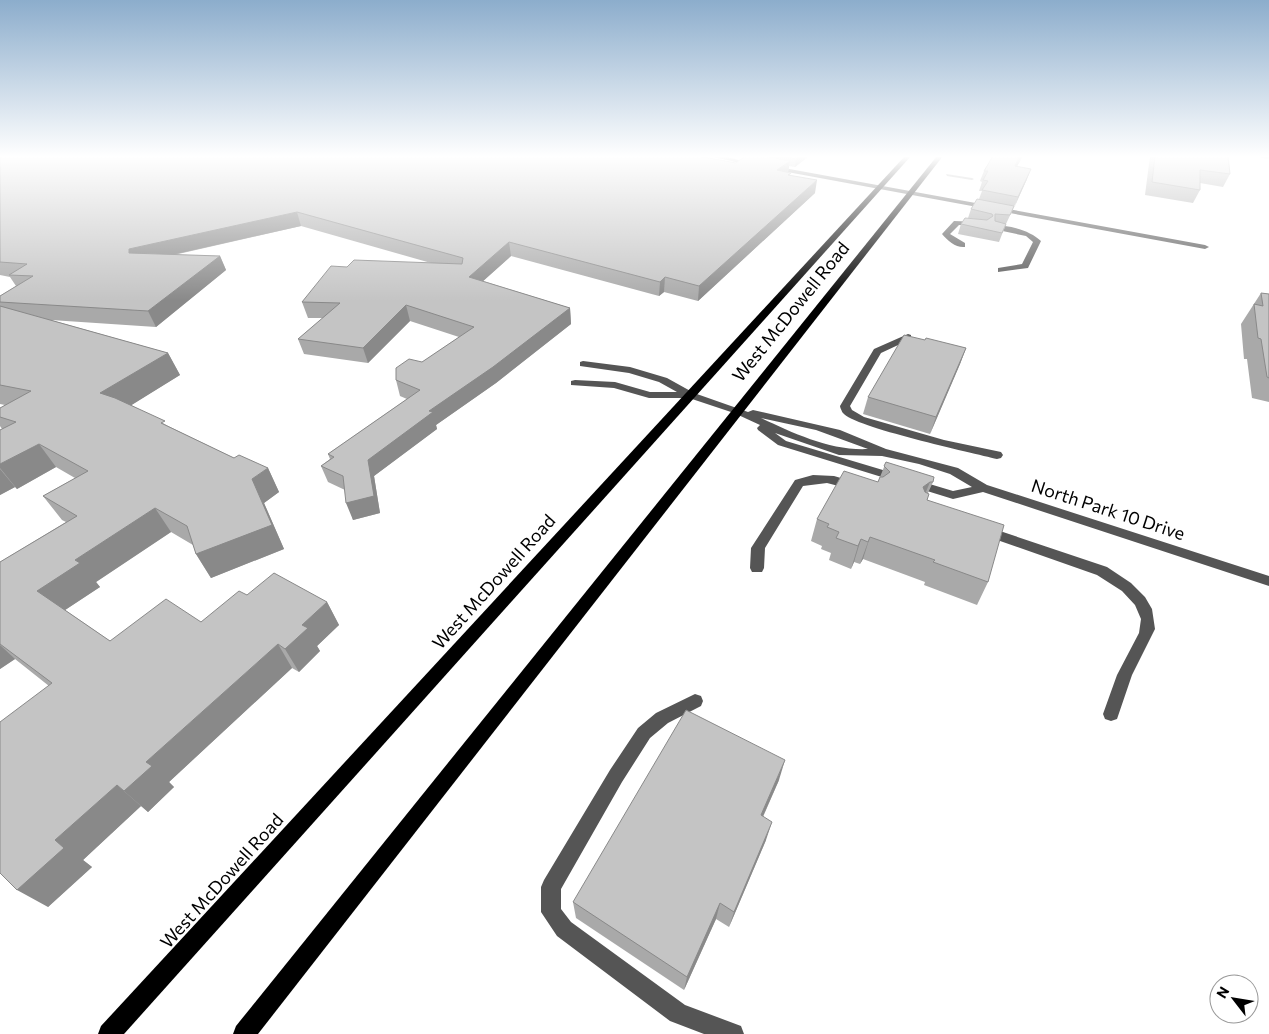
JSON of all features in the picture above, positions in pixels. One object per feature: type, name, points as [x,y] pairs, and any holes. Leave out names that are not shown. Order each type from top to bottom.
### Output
[{"type":"main road","name":"West McDowell Road","points":[[109,1034],[865,204]]},
{"type":"main road","name":"West McDowell Road","points":[[244,1034],[902,204]]},
{"type":"street","points":[[973,204],[1205,246]]},
{"type":"street","points":[[962,245],[952,240],[946,234],[953,225],[966,222],[984,225]]},
{"type":"street","points":[[996,227],[1028,234],[1037,241],[1026,266],[1001,270]]},
{"type":"street","points":[[908,336],[877,351],[844,406],[847,412],[860,419],[942,443],[998,455]]},
{"type":"street","points":[[583,364],[630,370],[663,380],[690,395]]},
{"type":"street","points":[[575,383],[615,385],[649,394],[690,395]]},
{"type":"street","name":"North Park 10 Drive","points":[[690,395],[738,411],[787,434],[840,451],[882,452],[954,471],[983,488],[1269,581]]},
{"type":"street","name":"North Park 10 Drive","points":[[738,411],[797,421],[861,440],[882,452]]},
{"type":"street","name":"North Park 10 Drive","points":[[738,411],[782,443],[835,460],[953,495],[983,488]]},
{"type":"street","points":[[757,568],[758,548],[799,483],[817,478],[828,478],[866,491]]},
{"type":"street","points":[[976,528],[1102,571],[1116,579],[1138,597],[1146,613],[1148,630],[1126,672],[1111,714]]},
{"type":"street","points":[[695,701],[662,718],[644,733],[616,776],[551,887],[551,912],[564,929],[678,1013],[732,1034]]},
{"type":"building","points":[[0,204],[790,204],[699,286],[665,277],[660,282],[509,242],[469,277],[570,308],[493,367],[429,411],[433,412],[368,460],[374,496],[346,503],[343,476],[321,466],[334,457],[328,454],[420,390],[396,380],[396,368],[409,359],[422,362],[474,327],[406,305],[363,348],[298,339],[340,303],[302,302],[331,266],[347,267],[354,260],[462,264],[463,258],[297,212],[129,249],[129,253],[220,256],[148,311],[0,302],[0,296],[33,276],[9,275],[27,264],[0,262]]},
{"type":"building","points":[[974,204],[1014,206],[1010,215],[995,214],[995,221],[1006,224],[1002,233],[961,224],[965,218],[987,220],[993,216],[992,214],[971,209]]},
{"type":"building","points":[[1261,293],[1269,294],[1269,378],[1267,377],[1261,339],[1258,338],[1254,304],[1263,306]]},
{"type":"building","points":[[0,306],[168,353],[100,393],[165,421],[161,423],[234,458],[239,455],[268,468],[252,479],[272,525],[196,554],[187,526],[155,508],[75,560],[80,563],[37,591],[110,641],[166,599],[201,622],[239,591],[247,595],[274,573],[327,602],[302,625],[308,628],[285,649],[278,644],[146,762],[152,766],[124,791],[117,785],[55,840],[64,848],[17,890],[0,873],[0,722],[52,683],[0,644],[0,562],[77,516],[43,496],[88,471],[39,444],[0,464],[0,430],[16,422],[0,417],[0,408],[31,391],[0,385]]},
{"type":"building","points":[[904,335],[925,340],[926,338],[966,348],[936,417],[868,397]]},
{"type":"building","points":[[886,462],[934,477],[933,482],[923,487],[925,492],[929,494],[927,500],[1004,525],[988,582],[933,562],[935,560],[870,537],[868,542],[861,539],[858,546],[836,538],[839,532],[827,527],[829,524],[817,519],[844,471],[878,482],[880,477],[890,472],[884,466]]},
{"type":"building","points":[[686,710],[785,760],[761,815],[772,822],[734,912],[720,903],[687,977],[573,902]]}]
